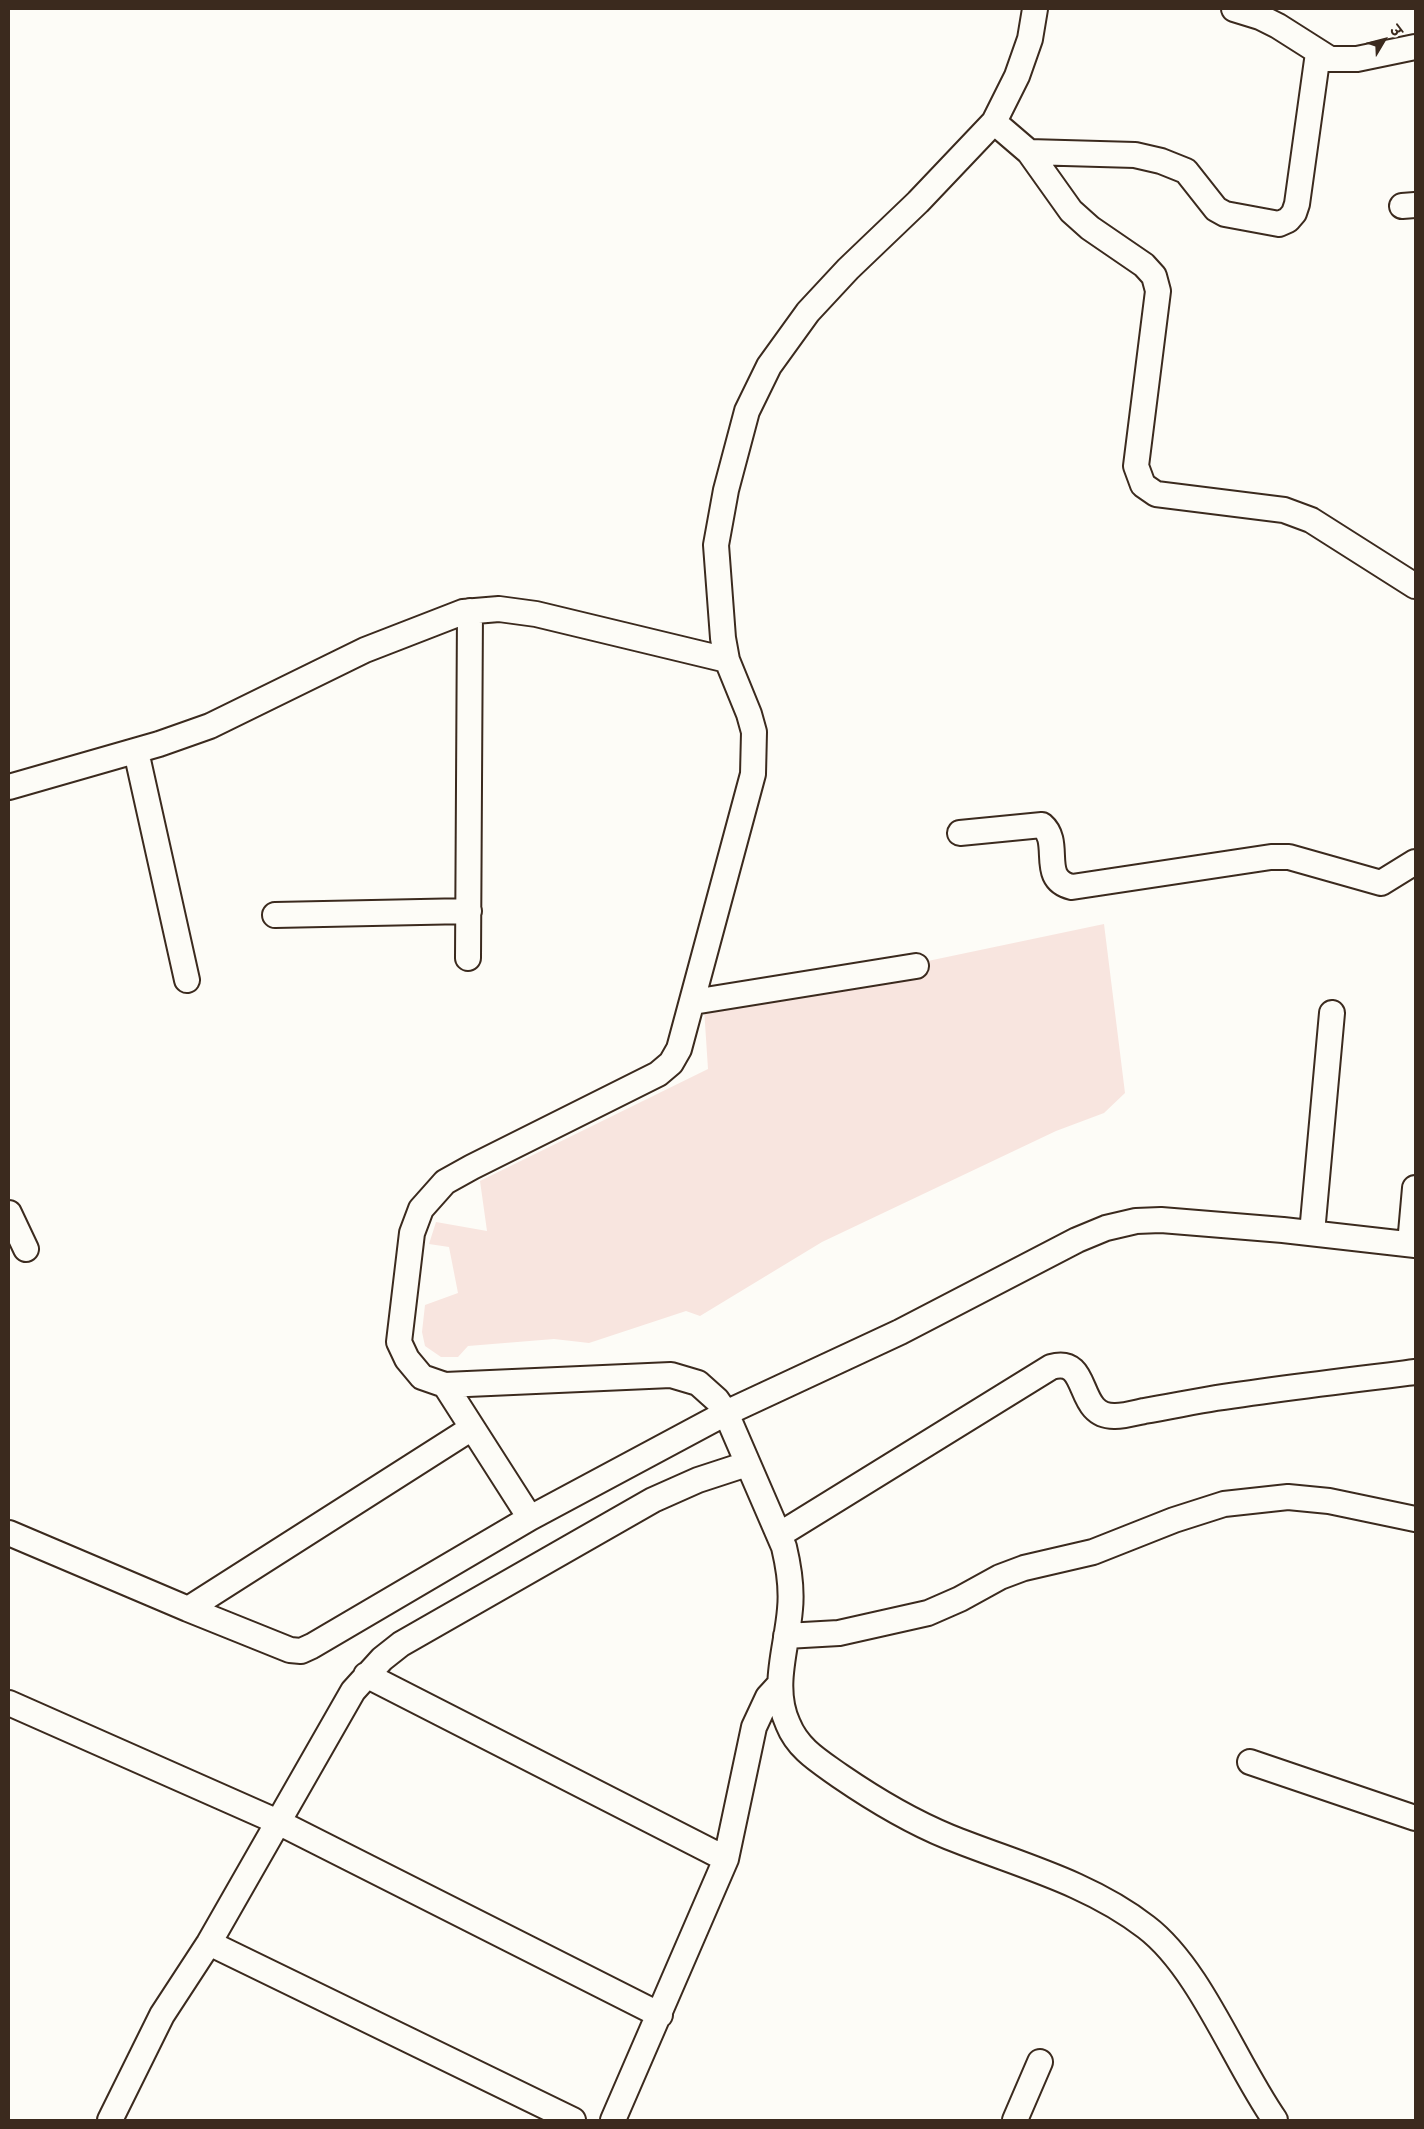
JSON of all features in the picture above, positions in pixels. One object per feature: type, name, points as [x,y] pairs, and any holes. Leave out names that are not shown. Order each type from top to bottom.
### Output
[{"type":"street","points":[[1036,9],[1030,38],[1017,76],[994,122],[918,202],[848,269],[808,312],[770,366],[747,411],[736,449],[716,545],[721,622],[727,660],[749,714],[754,732],[753,774],[679,1049],[671,1063],[658,1074],[445,1182],[421,1209],[412,1233],[399,1342],[407,1359],[422,1377],[445,1385],[671,1375],[698,1383],[717,1400],[729,1418],[779,1535],[789,1567],[790,1609],[779,1686],[782,1708],[788,1724],[803,1749],[865,1793],[904,1816],[948,1837],[1062,1878],[1110,1904],[1146,1927],[1167,1946],[1184,1969],[1215,2018],[1257,2095],[1275,2120]]},
{"type":"street","points":[[1234,9],[1260,17],[1278,26],[1330,59],[1346,61],[1415,47]]},
{"type":"street","points":[[1029,152],[1135,155],[1161,161],[1186,171],[1216,209],[1225,214],[1279,224],[1288,220],[1297,204],[1318,53]]},
{"type":"street","points":[[994,122],[1029,152],[1071,211],[1090,228],[1144,265],[1154,276],[1158,291],[1136,466],[1143,485],[1156,494],[1284,510],[1311,520],[1415,586]]},
{"type":"street","points":[[9,787],[136,751],[210,726],[365,650],[421,627],[470,611],[499,609],[536,614],[727,660]]},
{"type":"street","points":[[468,958],[470,611]]},
{"type":"street","points":[[136,751],[187,980]]},
{"type":"street","points":[[960,833],[1042,825],[1050,836],[1054,875],[1065,885],[1072,887],[1272,857],[1289,857],[1380,883],[1415,862]]},
{"type":"street","points":[[275,915],[469,911]]},
{"type":"street","points":[[693,1002],[916,966]]},
{"type":"street","points":[[1312,1233],[1332,1013]]},
{"type":"street","points":[[9,1533],[188,1610],[290,1650],[301,1651],[530,1518],[900,1332],[1077,1240],[1106,1228],[1136,1221],[1161,1220],[1413,1244],[1415,1188]]},
{"type":"street","points":[[9,1213],[26,1249]]},
{"type":"street","points":[[779,1535],[1051,1367],[1062,1364],[1070,1367],[1079,1379],[1090,1404],[1096,1411],[1114,1416],[1216,1398],[1415,1372]]},
{"type":"street","points":[[445,1385],[530,1518]]},
{"type":"street","points":[[188,1610],[472,1428]]},
{"type":"street","points":[[110,2120],[162,2015],[209,1943],[353,1691],[366,1676],[401,1644],[653,1500],[745,1459]]},
{"type":"street","points":[[786,1636],[847,1632],[928,1613],[960,1599],[1000,1577],[1024,1568],[1093,1552],[1174,1520],[1224,1504],[1288,1497],[1329,1501],[1415,1519]]},
{"type":"street","points":[[366,1676],[726,1858]]},
{"type":"street","points":[[613,2120],[660,2015],[726,1858],[754,1727],[768,1697],[779,1686]]},
{"type":"street","points":[[9,1704],[278,1822],[660,2015]]},
{"type":"street","points":[[1250,1762],[1415,1818]]},
{"type":"street","points":[[209,1943],[573,2120]]},
{"type":"street","points":[[1014,2120],[1040,2062]]},
{"type":"shaded area","points":[[1104,924],[1125,1093],[1104,1113],[1056,1131],[822,1242],[700,1316],[686,1311],[589,1343],[554,1339],[468,1346],[458,1357],[441,1357],[425,1346],[422,1332],[425,1305],[458,1293],[449,1247],[429,1244],[436,1222],[487,1231],[480,1181],[708,1069],[704,1008]]}]
